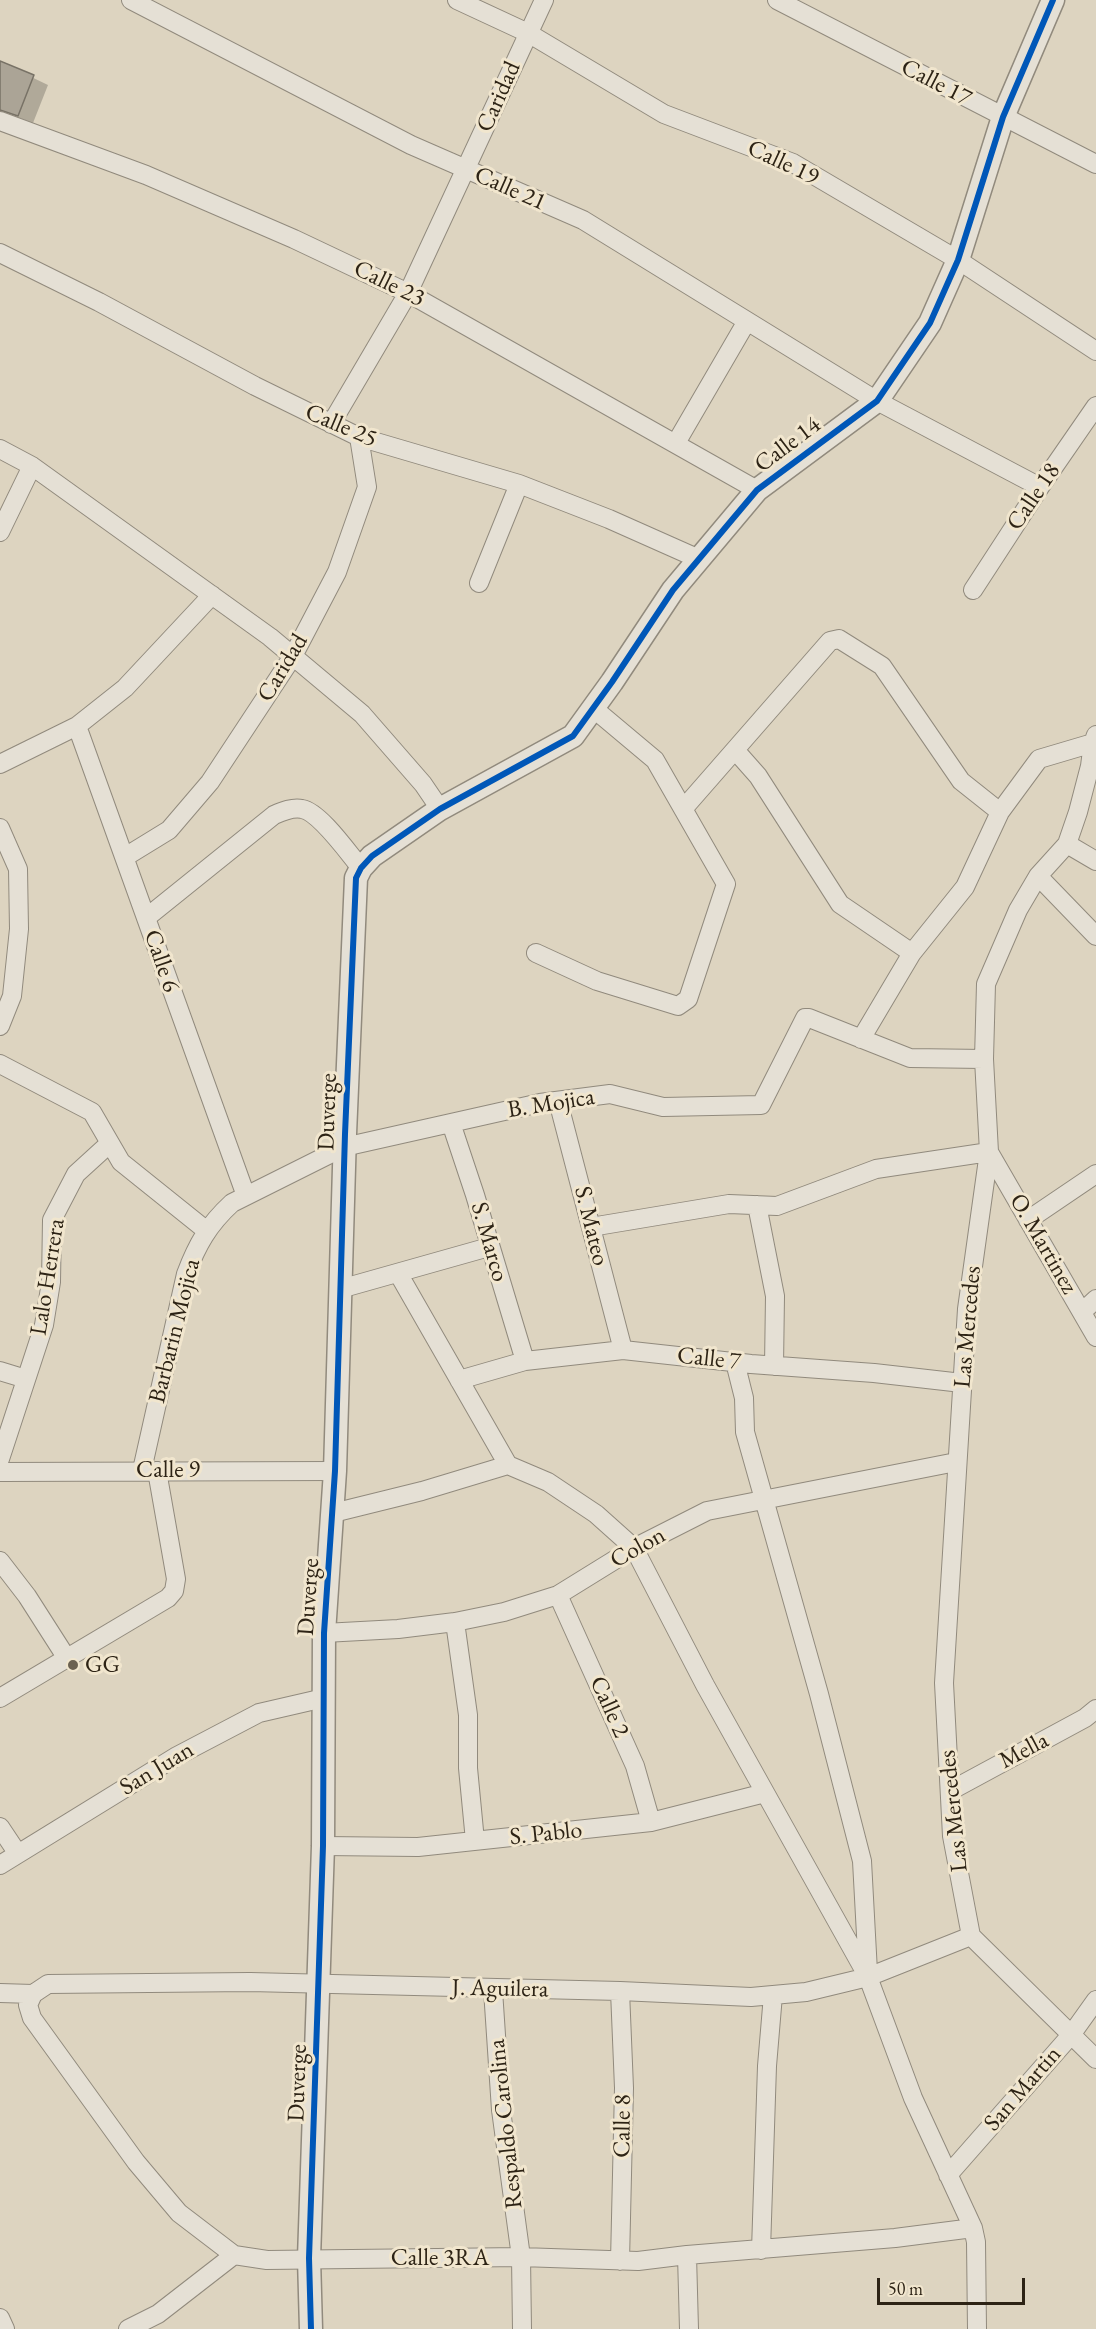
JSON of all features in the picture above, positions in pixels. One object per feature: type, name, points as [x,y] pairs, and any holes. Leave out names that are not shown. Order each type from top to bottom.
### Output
[{"type":"street","name":"Calle 21","points":[[130,0],[411,145],[583,220],[876,401],[1040,487]]},
{"type":"street","name":"Calle 19","points":[[457,0],[528,33],[664,114],[793,163],[958,260],[1096,351]]},
{"type":"street","name":"Caridad","points":[[331,424],[408,292],[544,0]]},
{"type":"street","name":"Calle 17","points":[[777,0],[1096,164]]},
{"type":"street","name":"Calle 14","points":[[361,868],[372,856],[440,809],[573,736],[673,590],[757,490],[876,401],[930,323],[958,260],[1003,117],[1053,0]]},
{"type":"street","name":"Calle 23","points":[[0,121],[146,176],[294,239],[408,292],[757,490]]},
{"type":"street","name":"Calle 25","points":[[0,253],[99,302],[255,386],[359,437],[519,483],[609,519],[699,560]]},
{"type":"street","points":[[676,444],[747,321]]},
{"type":"street","name":"Calle 18","points":[[973,590],[1096,406]]},
{"type":"street","name":"Caridad","points":[[125,857],[169,831],[203,790],[293,656],[337,572],[367,487],[359,437]]},
{"type":"street","points":[[0,449],[32,466],[293,656],[362,714],[423,784],[440,809]]},
{"type":"street","points":[[0,532],[32,466]]},
{"type":"street","points":[[479,583],[519,483]]},
{"type":"street","points":[[0,764],[77,726],[125,688],[212,596]]},
{"type":"street","points":[[684,808],[830,641],[839,639],[882,666],[960,781],[1000,812]]},
{"type":"street","points":[[536,953],[597,981],[678,1006],[684,1004],[688,999],[726,884],[656,760],[592,708]]},
{"type":"street","name":"Calle 6","points":[[77,726],[146,918],[239,1200]]},
{"type":"street","points":[[984,1059],[910,1058],[861,1039],[912,953],[965,887],[1000,812],[1039,759],[1094,739]]},
{"type":"street","name":"Las Mercedes","points":[[971,1936],[952,1836],[944,1683],[967,1309],[989,1152],[984,1059],[986,984],[1018,910],[1038,876],[1067,844],[1090,766],[1094,739]]},
{"type":"street","points":[[735,750],[758,776],[840,904],[912,953]]},
{"type":"street","points":[[146,918],[274,814],[287,810],[303,808],[317,817],[361,868]]},
{"type":"street","points":[[0,828],[18,868],[19,929],[0,1026]]},
{"type":"street","points":[[1067,844],[1096,861]]},
{"type":"street","name":"Duverge","points":[[310,2329],[309,2258],[323,1846],[324,1633],[335,1471],[354,891],[356,878],[361,868]]},
{"type":"street","points":[[1038,876],[1096,936]]},
{"type":"street","name":"B. Mojica","points":[[344,1147],[558,1101],[610,1094],[663,1107],[761,1105],[805,1018],[861,1039]]},
{"type":"street","points":[[0,1064],[92,1112],[121,1162],[207,1231]]},
{"type":"street","name":"S. Mateo","points":[[558,1101],[623,1350]]},
{"type":"street","name":"S. Marco","points":[[451,1123],[525,1361]]},
{"type":"street","name":"Lalo Herrera","points":[[0,1459],[44,1325],[51,1282],[52,1220],[76,1174],[110,1143]]},
{"type":"street","name":"Barbarin Mojica","points":[[149,1470],[186,1274],[197,1244],[217,1216],[239,1200],[344,1147]]},
{"type":"street","points":[[591,1227],[729,1204],[777,1206],[876,1169],[989,1152]]},
{"type":"street","name":"O. Martinez","points":[[989,1152],[1096,1336]]},
{"type":"street","points":[[1028,1220],[1096,1174]]},
{"type":"street","points":[[757,1205],[775,1296],[774,1366]]},
{"type":"street","points":[[340,1289],[489,1247]]},
{"type":"street","points":[[398,1273],[508,1466]]},
{"type":"street","points":[[1082,1312],[1096,1299]]},
{"type":"street","name":"Calle 7","points":[[459,1380],[525,1361],[623,1350],[962,1383]]},
{"type":"street","points":[[735,1362],[744,1398],[745,1432],[766,1501],[862,1861],[868,1977]]},
{"type":"street","points":[[0,1371],[26,1379]]},
{"type":"street","name":"Colon","points":[[324,1633],[398,1629],[455,1622],[504,1612],[558,1595],[634,1548],[706,1511],[956,1462]]},
{"type":"street","points":[[333,1513],[422,1491],[508,1466],[548,1482],[596,1514],[634,1548],[705,1685],[868,1977],[913,2098],[973,2228],[976,2241],[977,2329]]},
{"type":"street","points":[[0,1698],[168,1598],[174,1591],[176,1579],[149,1470]]},
{"type":"street","name":"Calle 9","points":[[0,1472],[335,1471]]},
{"type":"street","points":[[0,1561],[27,1596],[66,1657]]},
{"type":"street","name":"Calle 2","points":[[558,1595],[635,1766],[651,1822]]},
{"type":"street","points":[[455,1622],[468,1715],[468,1768],[475,1841]]},
{"type":"street","name":"San Juan","points":[[0,1865],[177,1755],[259,1713],[324,1698]]},
{"type":"street","name":"Mella","points":[[950,1791],[1085,1718],[1096,1709]]},
{"type":"street","name":"S. Pablo","points":[[323,1846],[418,1847],[651,1822],[765,1793]]},
{"type":"street","points":[[0,1827],[18,1854]]},
{"type":"street","points":[[971,1936],[1096,2059]]},
{"type":"street","name":"J. Aguilera","points":[[31,2000],[48,1984],[250,1982],[620,1991],[751,1997],[806,1992],[868,1977],[971,1936]]},
{"type":"street","name":"Respaldo Carolina","points":[[493,1989],[501,2110],[521,2257],[522,2329]]},
{"type":"street","name":"Calle 8","points":[[620,1991],[624,2088],[620,2261]]},
{"type":"street","points":[[0,1993],[31,2000]]},
{"type":"street","points":[[761,2250],[767,2066],[773,1995]]},
{"type":"street","name":"Calle 3RA","points":[[31,2000],[32,2018],[136,2162],[179,2213],[234,2255],[267,2260],[521,2257],[620,2261],[895,2238],[973,2228]]},
{"type":"street","name":"San Martin","points":[[948,2175],[1071,2035],[1096,2000]]},
{"type":"street","points":[[128,2329],[158,2314],[234,2255]]},
{"type":"street","points":[[687,2255],[689,2329]]},
{"type":"street","points":[[0,2318],[4,2329]]},
{"type":"building","points":[[0,61],[34,75],[18,116],[0,110]]},
{"type":"cycle path","points":[[311,2329],[309,2258],[323,1846],[324,1633],[335,1471],[345,1134],[356,878],[361,868],[372,856],[440,809],[573,736],[673,590],[757,490],[877,401],[930,323],[958,260],[1003,117],[1053,0]]},
{"type":"place","name":"GG","points":[[73,1665]]}]
